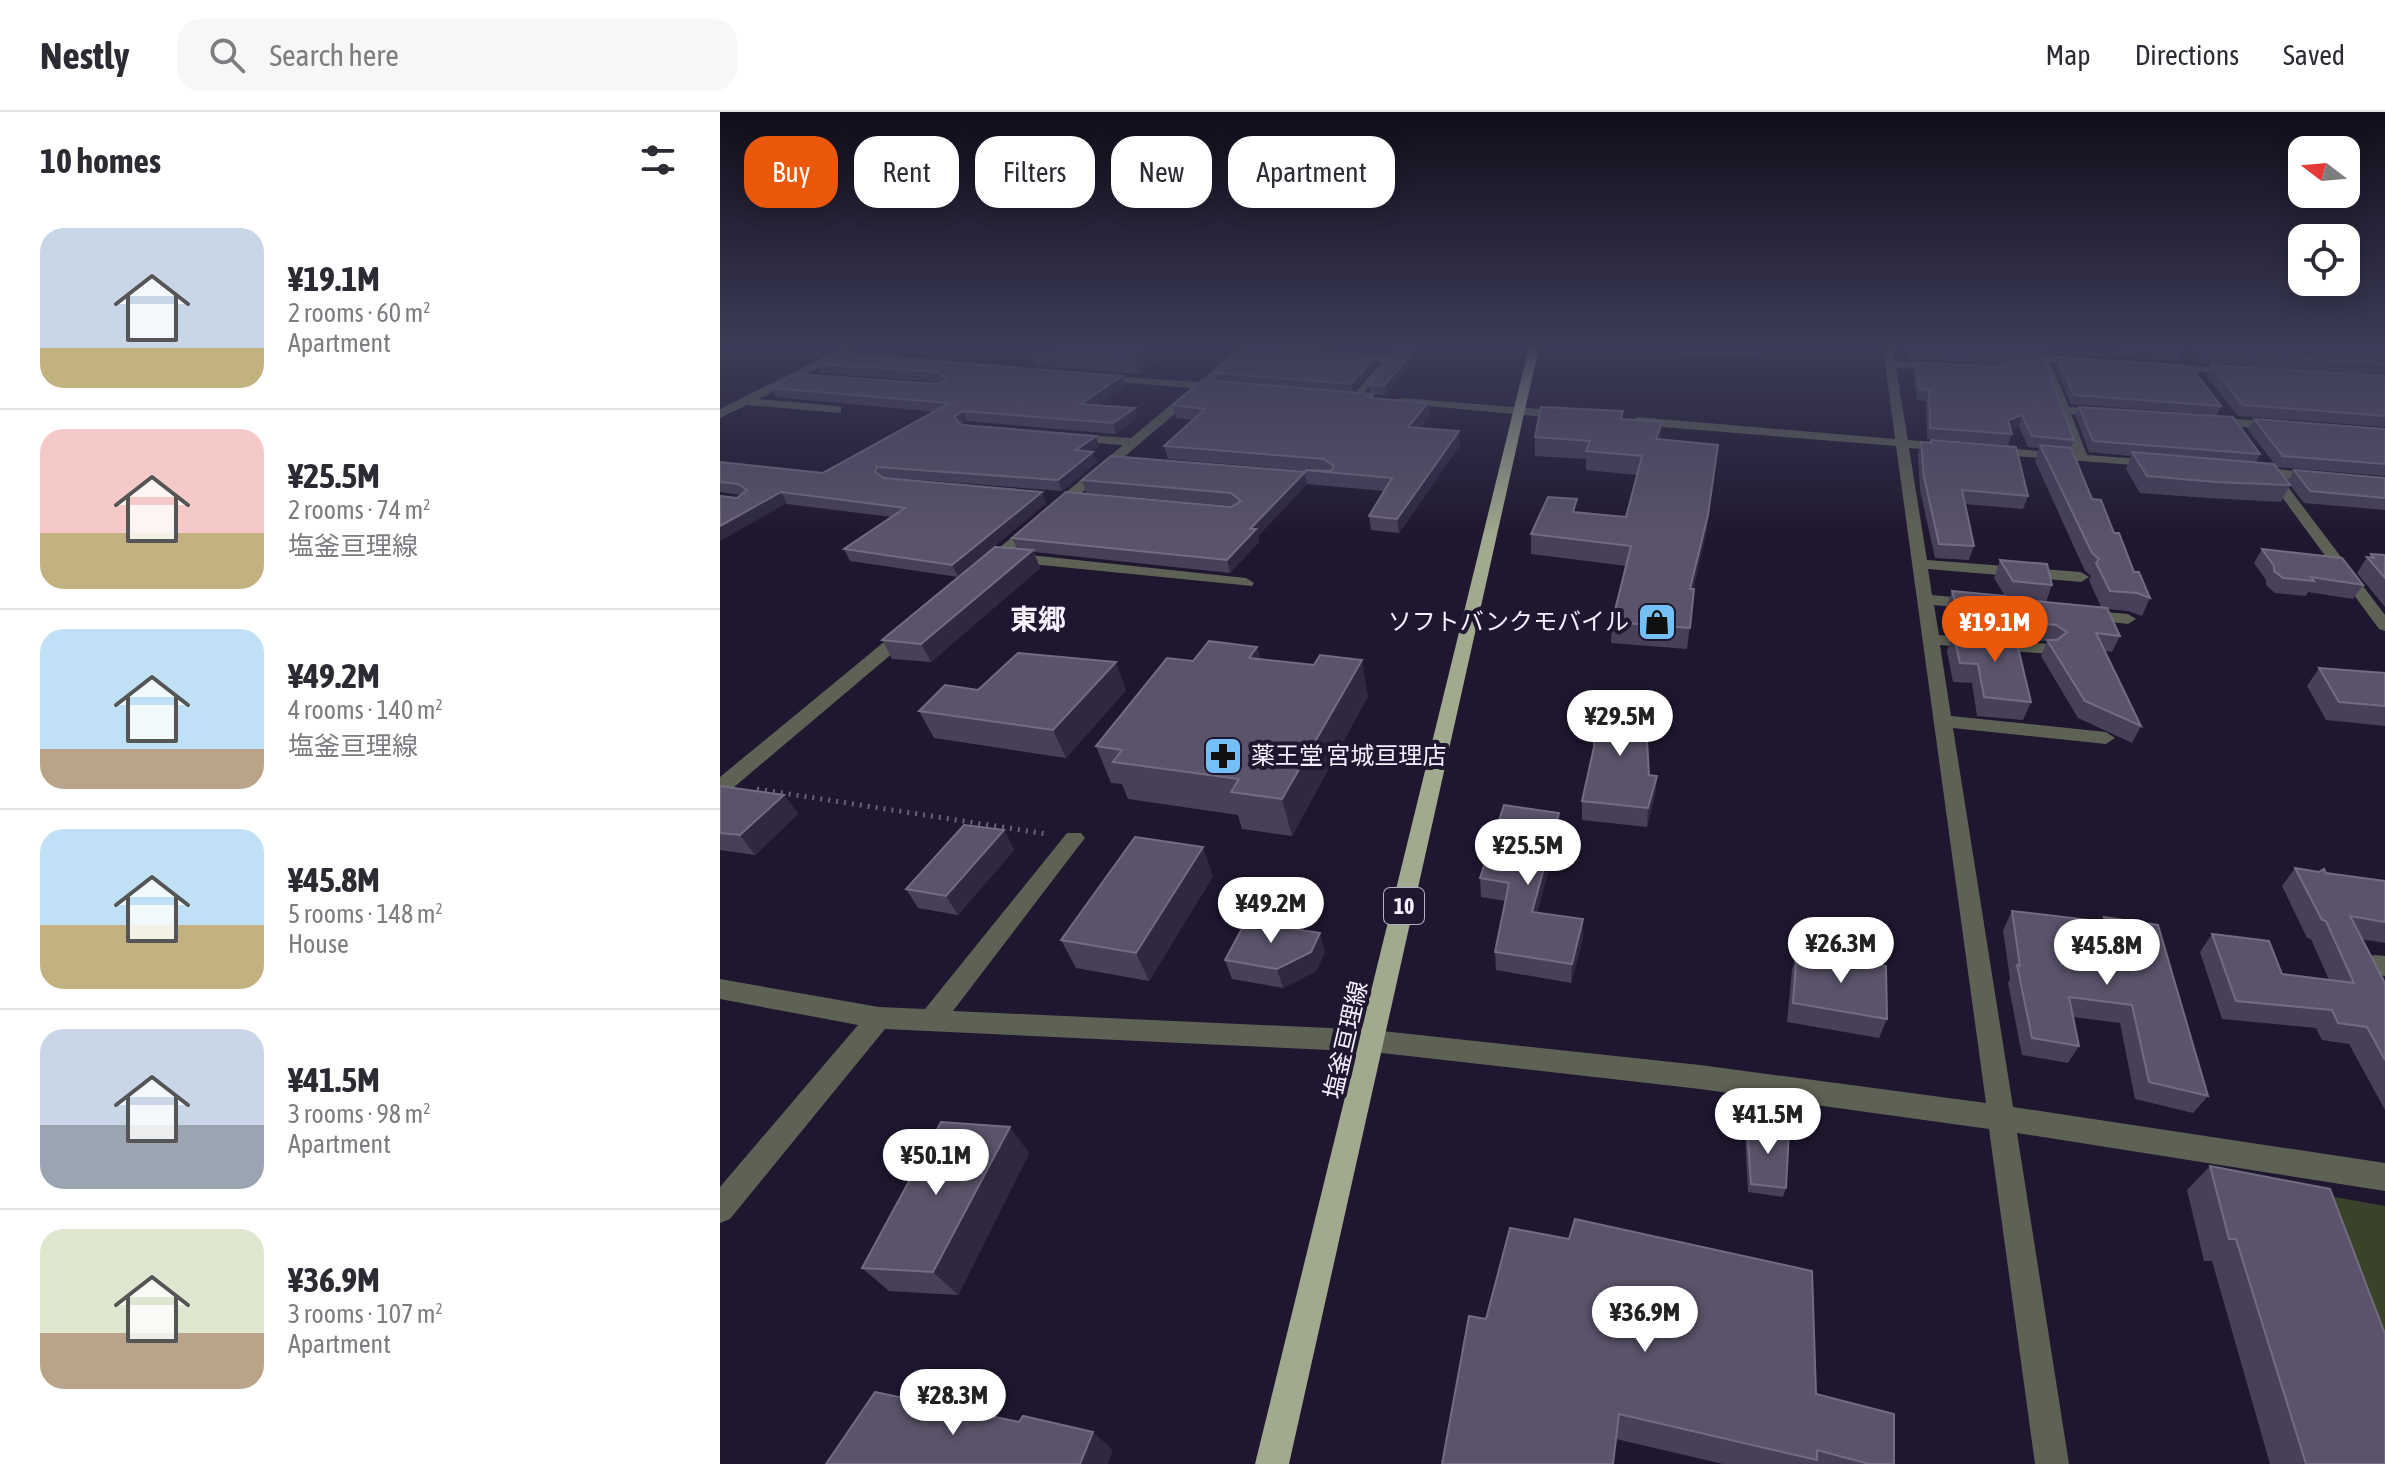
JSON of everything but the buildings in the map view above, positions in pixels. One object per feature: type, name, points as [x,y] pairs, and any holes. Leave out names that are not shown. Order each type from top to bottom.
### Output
[{"type":"main road","name":"塩釜亘理線","points":[[1272,1464],[1520,411]]},
{"type":"street","points":[[974,576],[1120,462],[1135,442],[1173,410]]},
{"type":"street","points":[[1509,410],[1584,416]]},
{"type":"street","points":[[1897,410],[2052,1464]]},
{"type":"street","points":[[2064,410],[2082,458]]},
{"type":"street","points":[[2065,410],[2125,415]]},
{"type":"street","points":[[2228,417],[2241,434]]},
{"type":"street","points":[[2201,420],[2228,417],[2293,427]]},
{"type":"street","points":[[1616,419],[1962,448]]},
{"type":"street","points":[[1058,436],[1135,442]]},
{"type":"street","points":[[1977,449],[2177,466]]},
{"type":"street","points":[[2259,458],[2385,626]]},
{"type":"street","points":[[2240,472],[2329,478]]},
{"type":"street","points":[[1040,494],[1077,497]]},
{"type":"street","points":[[998,556],[1246,583]]},
{"type":"street","points":[[1920,564],[2081,577]]},
{"type":"street","points":[[2363,597],[2385,599]]},
{"type":"street","points":[[1925,599],[2128,619]]},
{"type":"street","points":[[722,786],[915,625]]},
{"type":"street","points":[[1931,639],[2049,649]]},
{"type":"street","points":[[1943,721],[2106,738]]},
{"type":"street","points":[[931,1021],[1074,838]]},
{"type":"street","points":[[720,989],[879,1018],[1373,1041],[1700,1077],[2002,1118],[2385,1177]]},
{"type":"street","points":[[720,1209],[879,1018]]},
{"type":"path","points":[[722,786],[1074,838]]},
{"type":"green space","points":[[2312,1193],[2385,1206],[2385,1392]]},
{"type":"place","name":"ソフトバンクモバイル","points":[[1657,622]]},
{"type":"place","name":"薬王堂 宮城亘理店","points":[[1223,756]]},
{"type":"district","name":"東郷","points":[[1038,619]]}]
